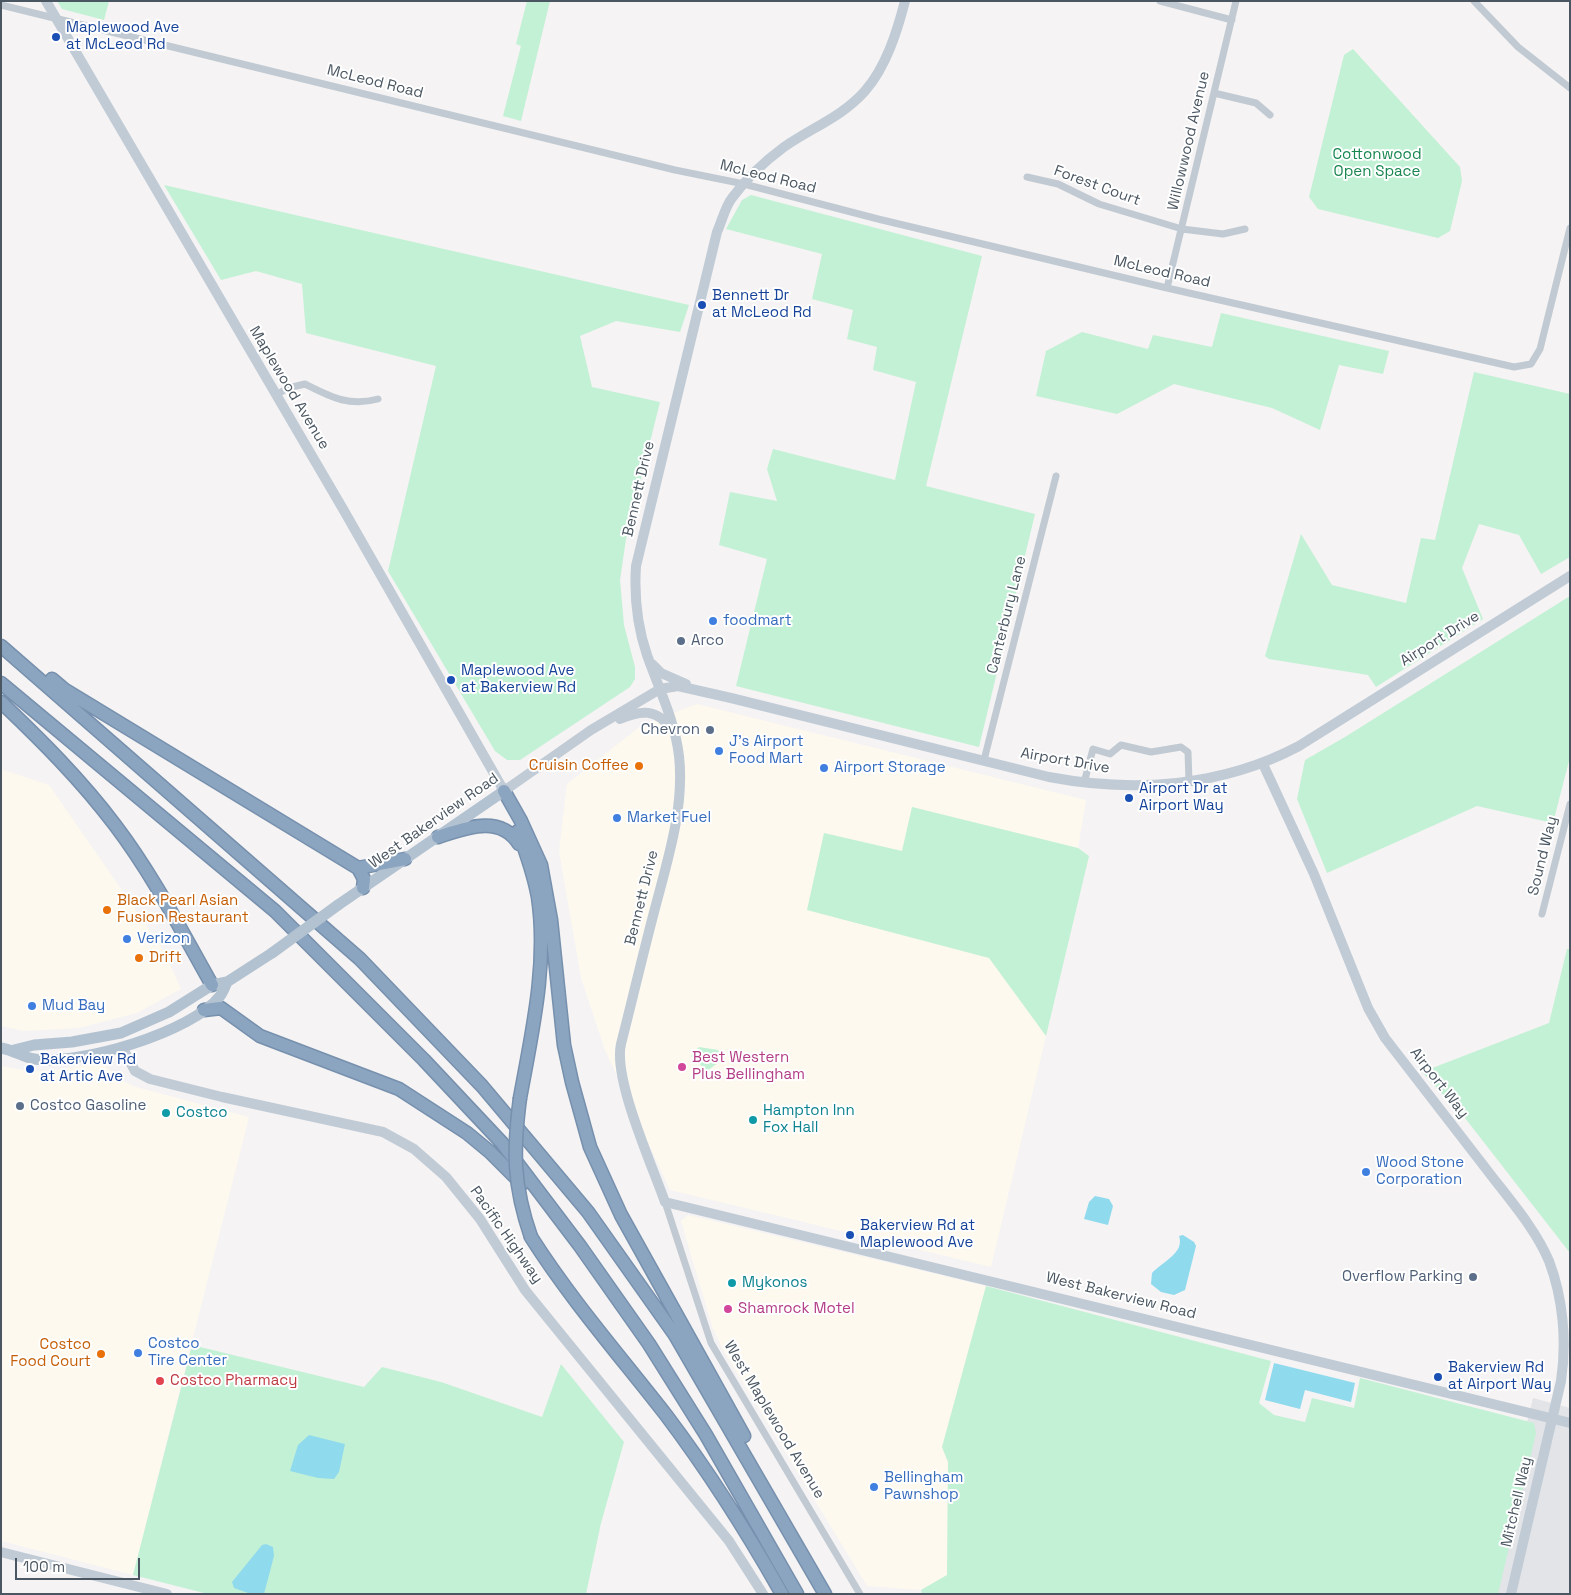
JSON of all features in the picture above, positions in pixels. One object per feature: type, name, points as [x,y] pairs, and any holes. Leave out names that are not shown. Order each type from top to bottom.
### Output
[{"type":"highway","points":[[1,638],[65,690],[358,868],[364,879],[363,888]]},
{"type":"highway","points":[[1,646],[360,959],[482,1086],[588,1212],[675,1335],[779,1511],[825,1594]]},
{"type":"highway","points":[[1,683],[275,911],[424,1060],[502,1143],[580,1246],[649,1344],[706,1435],[797,1594]]},
{"type":"highway","points":[[1,702],[63,762],[116,826],[163,896],[212,984]]},
{"type":"highway","points":[[504,791],[528,860],[538,896],[541,926],[536,1012],[520,1098],[514,1143],[516,1183],[531,1237],[557,1279],[666,1415],[714,1481],[782,1594]]},
{"type":"highway","points":[[504,791],[521,821],[541,865],[551,920],[564,1045],[590,1147],[622,1215],[744,1437],[779,1511]]},
{"type":"highway","points":[[438,838],[484,825],[496,827],[509,831],[528,860]]},
{"type":"highway","points":[[358,868],[405,860]]},
{"type":"highway","points":[[204,1010],[221,1008],[260,1036],[361,1073],[399,1089],[430,1107],[490,1152],[580,1246]]},
{"type":"main road","name":"West Bakerview Road","points":[[14,1050],[121,1033],[169,1012],[212,984],[227,982],[272,953],[338,905],[504,791]]},
{"type":"main road","name":"West Bakerview Road","points":[[1,1048],[14,1050],[34,1059],[76,1057],[122,1047],[155,1035],[204,1010],[220,996],[227,982]]},
{"type":"street","name":"Maplewood Avenue","points":[[46,1],[504,791]]},
{"type":"street","name":"Bennett Drive","points":[[619,1053],[677,813],[679,759],[676,737],[648,659],[636,614],[636,566],[717,232],[731,199],[744,184],[784,148],[835,117],[865,90],[886,57],[900,22],[905,1]]},
{"type":"street","points":[[1160,1],[1232,20]]},
{"type":"street","name":"Willowwood Avenue","points":[[1167,288],[1236,1]]},
{"type":"street","points":[[1474,1],[1518,48],[1570,88]]},
{"type":"street","name":"McLeod Road","points":[[1,5],[639,161],[744,184],[878,219],[1167,288],[1514,367],[1531,364],[1540,349],[1570,228]]},
{"type":"street","points":[[1214,93],[1256,103],[1270,115]]},
{"type":"street","name":"Forest Court","points":[[1028,177],[1058,184],[1099,204],[1182,229],[1222,234],[1245,229]]},
{"type":"street","points":[[276,395],[288,388],[304,384],[334,398],[361,404],[378,399]]},
{"type":"street","name":"Canterbury Lane","points":[[984,760],[1056,476]]},
{"type":"street","name":"Airport Drive","points":[[660,689],[678,686],[700,690],[1084,783],[1140,786],[1189,782],[1218,777],[1263,764],[1299,746],[1570,576]]},
{"type":"street","points":[[648,659],[661,673],[700,690]]},
{"type":"street","name":"West Bakerview Road","points":[[504,791],[591,730],[660,689]]},
{"type":"street","points":[[591,730],[643,711],[660,716],[676,737]]},
{"type":"street","points":[[1084,783],[1093,749],[1110,754],[1121,745],[1151,752],[1181,747],[1188,752],[1189,782]]},
{"type":"street","name":"Airport Way","points":[[1263,764],[1314,874],[1368,1008],[1385,1038],[1517,1210],[1539,1241],[1548,1260],[1558,1288],[1563,1339],[1563,1367],[1552,1418]]},
{"type":"street","name":"Sound Way","points":[[1542,914],[1570,804]]},
{"type":"street","name":"Pacific Highway","points":[[122,1047],[135,1071],[150,1079],[222,1097],[383,1132],[420,1154],[446,1177],[480,1220],[525,1290],[729,1541],[762,1594]]},
{"type":"street","name":"West Maplewood Avenue","points":[[619,1053],[624,1086],[712,1343],[860,1594]]},
{"type":"street","name":"West Bakerview Road","points":[[665,1202],[1570,1423]]},
{"type":"street","name":"Mitchell Way","points":[[1511,1594],[1552,1418]]},
{"type":"street","points":[[1,1552],[149,1591],[167,1594]]},
{"type":"shaded area","points":[[697,704],[1086,800],[1078,848],[912,807],[902,851],[824,833],[807,910],[989,958],[1046,1036],[991,1267],[670,1190],[605,1050],[581,978],[559,851],[567,784],[642,725]]},
{"type":"shaded area","points":[[1,769],[49,785],[164,951],[181,989],[137,1013],[79,1028],[24,1031],[1,1026]]},
{"type":"shaded area","points":[[94,1063],[104,1065],[123,1081],[136,1087],[249,1117],[133,1575],[1,1541],[1,1066],[31,1071],[55,1070]]},
{"type":"shaded area","points":[[688,1215],[986,1286],[942,1447],[948,1462],[947,1575],[921,1590],[867,1586],[722,1348],[712,1326],[681,1221]]},
{"type":"shaded area","points":[[1533,1398],[1570,1408],[1570,1594],[1485,1594]]},
{"type":"green space","points":[[57,1],[109,1],[104,20],[62,9]]},
{"type":"green space","points":[[527,1],[550,1],[521,121],[503,116],[521,46],[516,44]]},
{"type":"green space","name":"Cottonwood Open Space","points":[[1353,49],[1460,167],[1462,181],[1450,231],[1438,238],[1318,209],[1309,197],[1344,55]]},
{"type":"green space","points":[[164,185],[689,305],[680,332],[616,321],[580,336],[592,387],[660,402],[626,539],[620,580],[624,625],[635,667],[635,679],[630,687],[520,760],[507,760],[495,751],[388,571],[436,366],[306,333],[302,284],[256,271],[221,280]]},
{"type":"green space","points":[[751,195],[982,256],[926,486],[1035,514],[979,747],[736,686],[767,559],[719,545],[730,492],[777,501],[767,469],[773,449],[895,480],[916,382],[873,370],[877,347],[847,339],[853,310],[812,299],[822,254],[726,229],[742,200]]},
{"type":"green space","points":[[1221,313],[1389,351],[1383,374],[1339,365],[1320,430],[1272,408],[1174,384],[1117,414],[1036,396],[1046,351],[1082,332],[1148,349],[1153,335],[1212,347]]},
{"type":"green space","points":[[1474,372],[1570,394],[1570,557],[1541,574],[1519,535],[1479,524],[1462,568],[1483,619],[1376,687],[1368,675],[1269,659],[1265,656],[1301,534],[1332,585],[1406,603],[1421,538],[1435,540]]},
{"type":"green space","points":[[1570,596],[1570,757],[1553,823],[1477,806],[1327,873],[1297,799],[1305,760]]},
{"type":"green space","points":[[912,807],[1078,848],[1089,856],[1046,1036],[989,958],[807,910],[824,833],[902,851]]},
{"type":"green space","points":[[1567,949],[1570,949],[1570,1253],[1465,1118],[1422,1072],[1549,1023]]},
{"type":"green space","points":[[699,1047],[718,1050],[723,1059],[707,1071],[691,1056]]},
{"type":"green space","points":[[986,1286],[1271,1361],[1259,1403],[1274,1415],[1305,1422],[1312,1398],[1354,1408],[1360,1378],[1534,1423],[1536,1433],[1498,1594],[922,1594],[921,1590],[947,1575],[948,1462],[942,1447]]},
{"type":"green space","points":[[192,1345],[364,1387],[382,1367],[441,1382],[542,1417],[561,1364],[624,1442],[601,1523],[586,1594],[208,1594],[133,1575]]},
{"type":"water","points":[[1095,1196],[1109,1199],[1113,1206],[1108,1225],[1084,1219],[1089,1202]]},
{"type":"water","points":[[1183,1235],[1194,1242],[1196,1246],[1185,1290],[1174,1295],[1161,1292],[1151,1284],[1152,1273],[1172,1257],[1179,1247],[1179,1236]]},
{"type":"water","points":[[1274,1363],[1355,1383],[1351,1402],[1305,1390],[1300,1409],[1265,1400]]},
{"type":"water","points":[[309,1435],[345,1444],[339,1472],[334,1479],[318,1478],[290,1471],[298,1445]]},
{"type":"water","points":[[266,1544],[273,1547],[274,1556],[264,1594],[251,1594],[234,1588],[232,1582],[262,1545]]},
{"type":"place","name":"Maplewood Ave at McLeod Rd","points":[[56,37]]},
{"type":"place","name":"Bennett Dr at McLeod Rd","points":[[702,305]]},
{"type":"place","name":"foodmart","points":[[713,621]]},
{"type":"place","name":"Arco","points":[[681,641]]},
{"type":"place","name":"Maplewood Ave at Bakerview Rd","points":[[451,680]]},
{"type":"place","name":"Chevron","points":[[710,730]]},
{"type":"place","name":"J's Airport Food Mart","points":[[719,751]]},
{"type":"place","name":"Cruisin Coffee","points":[[639,766]]},
{"type":"place","name":"Airport Storage","points":[[824,768]]},
{"type":"place","name":"Airport Dr at Airport Way","points":[[1129,798]]},
{"type":"place","name":"Market Fuel","points":[[617,818]]},
{"type":"place","name":"Black Pearl Asian Fusion Restaurant","points":[[107,910]]},
{"type":"place","name":"Verizon","points":[[127,939]]},
{"type":"place","name":"Drift","points":[[139,958]]},
{"type":"place","name":"Mud Bay","points":[[32,1006]]},
{"type":"place","name":"Best Western Plus Bellingham","points":[[682,1067]]},
{"type":"place","name":"Bakerview Rd at Artic Ave","points":[[30,1069]]},
{"type":"place","name":"Costco Gasoline","points":[[20,1106]]},
{"type":"place","name":"Costco","points":[[166,1113]]},
{"type":"place","name":"Hampton Inn Fox Hall","points":[[753,1120]]},
{"type":"place","name":"Wood Stone Corporation","points":[[1366,1172]]},
{"type":"place","name":"Bakerview Rd at Maplewood Ave","points":[[850,1235]]},
{"type":"place","name":"Overflow Parking","points":[[1473,1277]]},
{"type":"place","name":"Mykonos","points":[[732,1283]]},
{"type":"place","name":"Shamrock Motel","points":[[728,1309]]},
{"type":"place","name":"Costco Tire Center","points":[[138,1353]]},
{"type":"place","name":"Costco Food Court","points":[[101,1354]]},
{"type":"place","name":"Bakerview Rd at Airport Way","points":[[1438,1377]]},
{"type":"place","name":"Costco Pharmacy","points":[[160,1381]]},
{"type":"place","name":"Bellingham Pawnshop","points":[[874,1487]]}]
